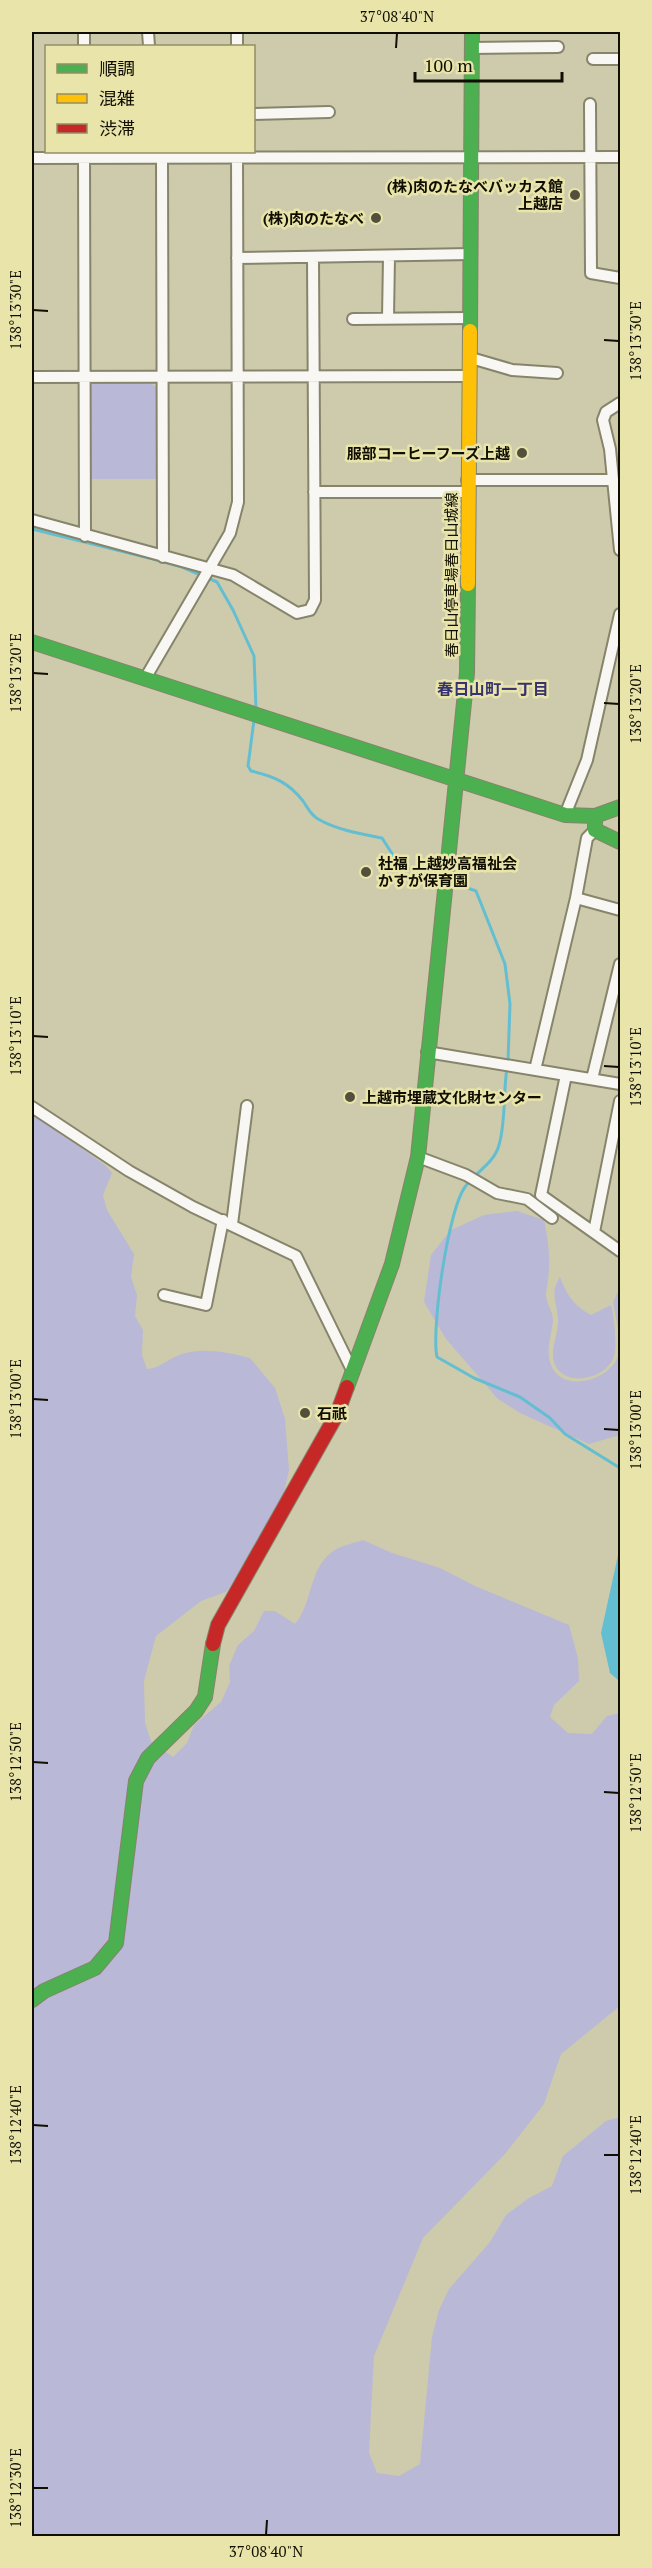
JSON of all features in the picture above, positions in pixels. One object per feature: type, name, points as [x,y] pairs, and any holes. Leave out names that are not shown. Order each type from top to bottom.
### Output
[{"type":"street","name":"春日山停車場春日山城線","points":[[32,2000],[49,1989],[87,1976],[104,1961],[116,1943],[136,1781],[148,1758],[196,1711],[205,1697],[218,1625],[337,1414],[392,1264],[418,1157],[467,673],[472,32]]},
{"type":"street","points":[[471,48],[558,47]]},
{"type":"street","points":[[593,59],[621,59]]},
{"type":"street","points":[[590,104],[591,273],[621,278]]},
{"type":"street","points":[[255,114],[329,112]]},
{"type":"street","points":[[32,158],[84,155],[162,158],[237,155],[621,157]]},
{"type":"street","points":[[84,155],[85,536]]},
{"type":"street","points":[[146,677],[230,533],[238,502],[237,155]]},
{"type":"street","points":[[162,158],[163,557]]},
{"type":"street","points":[[237,258],[471,254]]},
{"type":"street","points":[[388,318],[389,257]]},
{"type":"street","points":[[32,520],[233,575],[297,613],[310,610],[315,600],[313,258]]},
{"type":"street","points":[[353,319],[471,318]]},
{"type":"street","points":[[471,358],[512,370],[556,373]]},
{"type":"street","points":[[32,377],[470,376]]},
{"type":"street","points":[[621,403],[606,412],[603,420],[615,448],[613,480],[621,550]]},
{"type":"street","points":[[314,492],[613,480]]},
{"type":"street","points":[[565,815],[587,760],[621,614]]},
{"type":"street","points":[[32,642],[595,823],[605,837],[621,842]]},
{"type":"street","points":[[535,1070],[576,898],[587,838],[595,823],[621,807]]},
{"type":"street","points":[[576,898],[621,910]]},
{"type":"street","points":[[592,1079],[621,964]]},
{"type":"street","points":[[428,1052],[621,1084]]},
{"type":"street","points":[[566,1075],[541,1195],[621,1251]]},
{"type":"street","points":[[594,1232],[621,1101]]},
{"type":"street","points":[[164,1295],[206,1305],[228,1222],[247,1106]]},
{"type":"street","points":[[32,1107],[129,1172],[192,1207],[296,1256],[353,1372]]},
{"type":"street","points":[[418,1157],[466,1175],[497,1193],[527,1199],[552,1218]]},
{"type":"shaded area","points":[[94,382],[149,382],[157,388],[157,479],[88,479],[89,389]]},
{"type":"shaded area","points":[[32,1113],[105,1165],[112,1173],[103,1195],[107,1210],[134,1254],[131,1277],[137,1295],[135,1316],[143,1330],[142,1355],[147,1369],[188,1352],[209,1351],[250,1358],[275,1388],[285,1419],[289,1470],[283,1497],[250,1558],[226,1592],[201,1601],[156,1636],[144,1681],[145,1723],[151,1741],[173,1757],[187,1743],[194,1725],[221,1702],[230,1682],[229,1666],[238,1645],[254,1631],[264,1611],[275,1611],[295,1624],[301,1616],[314,1577],[324,1559],[339,1548],[363,1540],[392,1553],[440,1568],[475,1586],[569,1625],[578,1658],[579,1681],[554,1705],[550,1717],[568,1733],[592,1734],[607,1716],[620,1713],[620,2006],[561,2054],[544,2104],[505,2154],[423,2238],[374,2356],[369,2453],[377,2473],[399,2476],[420,2464],[432,2337],[439,2310],[449,2289],[490,2242],[506,2215],[529,2198],[552,2186],[563,2156],[606,2121],[620,2117],[620,2536],[32,2536]]},
{"type":"shaded area","points":[[517,1211],[544,1220],[549,1256],[546,1296],[553,1320],[549,1357],[554,1371],[570,1381],[589,1380],[607,1371],[614,1364],[620,1347],[620,1435],[589,1444],[520,1413],[498,1399],[446,1339],[424,1302],[431,1255],[451,1230],[484,1215]]},
{"type":"shaded area","points":[[560,1277],[572,1299],[591,1315],[611,1305],[615,1333],[613,1359],[600,1373],[590,1377],[571,1378],[563,1374],[557,1368],[553,1358],[558,1321],[555,1288]]},
{"type":"shaded area","points":[[620,1287],[620,1340],[613,1302]]},
{"type":"water","points":[[620,1546],[620,1679],[618,1680],[610,1673],[601,1633]]},
{"type":"waterway","points":[[32,529],[182,567],[217,582],[254,656],[256,708]]},
{"type":"waterway","points":[[254,720],[248,766],[251,771],[267,775],[286,785],[298,795],[313,815],[325,823],[382,838],[400,866],[441,879]]},
{"type":"waterway","points":[[451,882],[476,891],[505,964],[510,1004],[508,1061]]},
{"type":"waterway","points":[[507,1068],[503,1126],[497,1152],[465,1187],[453,1219],[442,1270],[436,1322],[437,1357],[474,1378],[520,1397],[550,1418],[565,1434],[620,1468]]},
{"type":"traffic: fast","points":[[470,331],[472,32]]},
{"type":"traffic: fast","points":[[347,1387],[392,1264],[418,1157],[467,673],[468,584]]},
{"type":"traffic: fast","points":[[32,642],[565,815],[595,816],[620,807]]},
{"type":"traffic: fast","points":[[595,816],[595,830],[620,842]]},
{"type":"traffic: fast","points":[[32,2000],[44,1991],[95,1968],[116,1943],[136,1781],[148,1758],[196,1711],[205,1697],[213,1644]]},
{"type":"traffic: slow","points":[[468,584],[470,331]]},
{"type":"traffic: jam","points":[[213,1644],[218,1625],[337,1414],[347,1387]]},
{"type":"place","name":"(株)肉のたなべバッカス館 上越店","points":[[575,195]]},
{"type":"place","name":"(株)肉のたなべ","points":[[376,218]]},
{"type":"place","name":"服部コーヒーフーズ上越","points":[[522,453]]},
{"type":"place","name":"社福 上越妙高福祉会 かすが保育園","points":[[366,872]]},
{"type":"place","name":"上越市埋蔵文化財センター","points":[[350,1097]]},
{"type":"place","name":"石祇","points":[[305,1413]]},
{"type":"district","name":"春日山町一丁目","points":[[493,689]]}]
